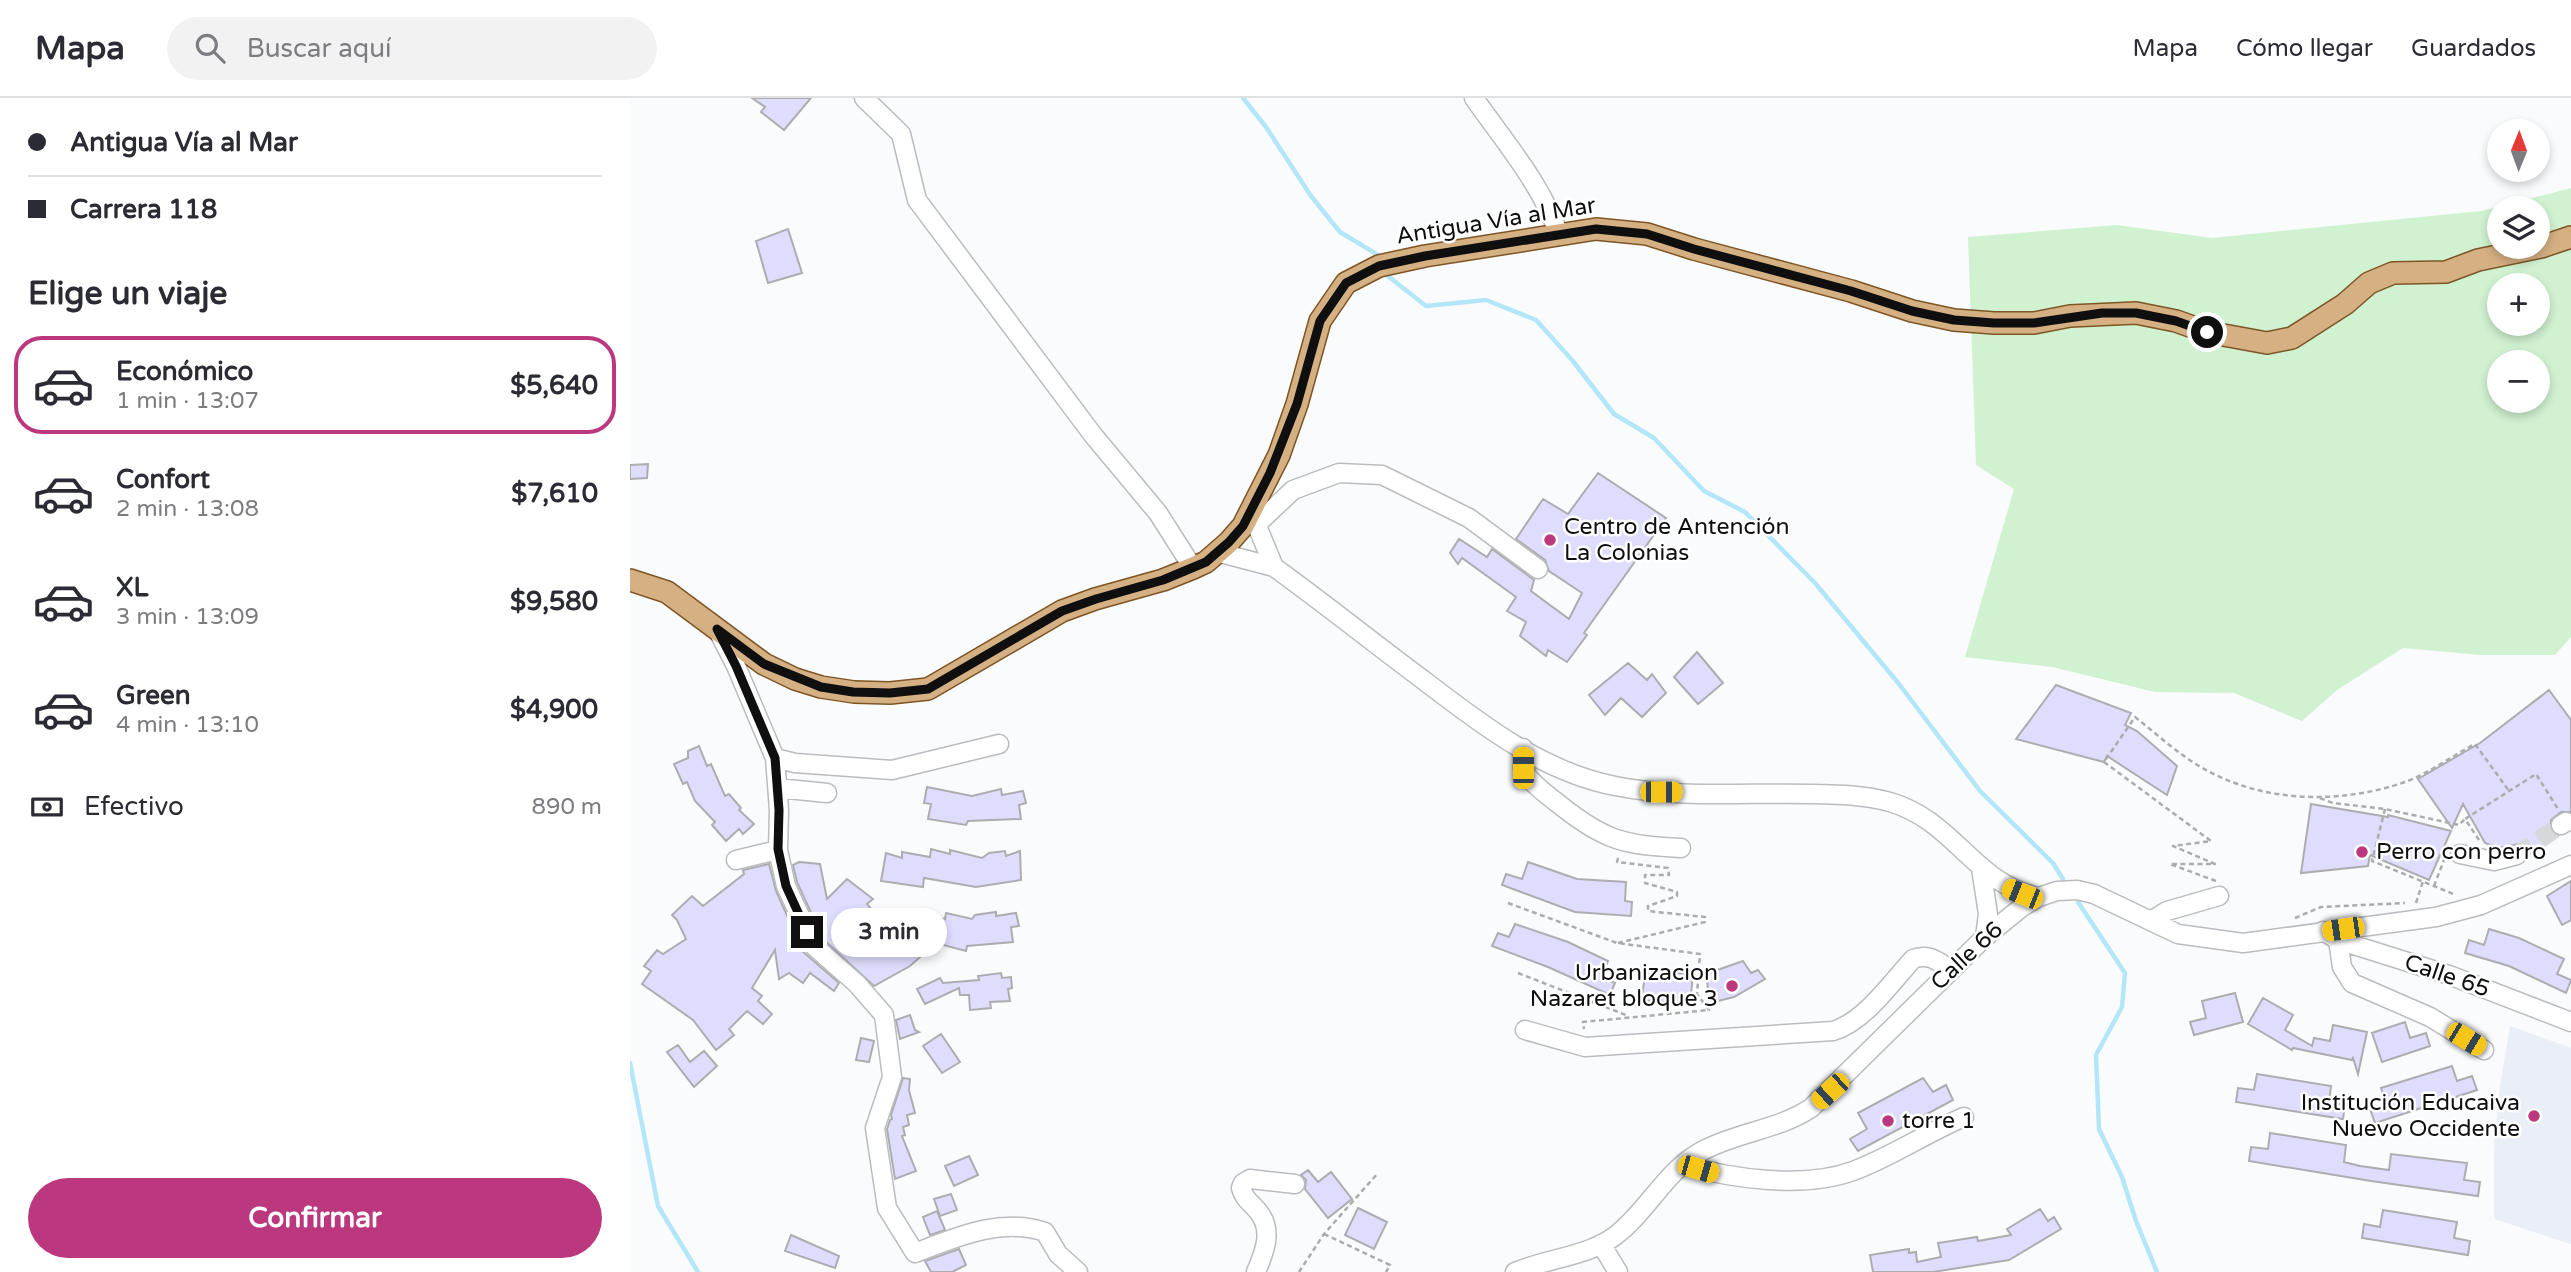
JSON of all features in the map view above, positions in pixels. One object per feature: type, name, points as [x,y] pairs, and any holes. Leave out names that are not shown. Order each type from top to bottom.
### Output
[{"type":"main road","name":"Antigua Vía al Mar","points":[[630,580],[667,592],[764,664],[821,687],[853,692],[890,693],[928,689],[1062,611],[1163,580],[1193,568],[1217,552],[1254,517],[1301,392],[1320,321],[1346,283],[1379,266],[1596,229],[1647,234],[1851,291],[1912,311],[1954,320],[2034,323],[2102,313],[2136,313],[2176,321],[2217,334],[2266,343],[2292,338],[2344,304],[2368,283],[2393,273],[2446,272],[2478,260],[2541,247],[2571,237]]},
{"type":"street","points":[[864,98],[901,134],[917,200],[1093,435],[1158,513],[1193,568]]},
{"type":"street","points":[[1474,98],[1538,191],[1553,216],[1559,235]]},
{"type":"street","points":[[1273,567],[1254,517],[1293,490],[1339,473],[1382,475],[1469,518],[1538,569]]},
{"type":"street","points":[[1217,552],[1273,567],[1493,733],[1584,778],[1615,786],[1661,792],[1852,796],[1890,802],[1928,818],[1982,869],[2007,887],[2039,897]]},
{"type":"street","points":[[717,629],[736,666],[775,758],[778,849],[786,886],[814,946],[857,984],[884,1015],[892,1077],[875,1128],[887,1208],[915,1253],[971,1231],[1013,1226],[1032,1227],[1045,1231],[1058,1254],[1078,1272]]},
{"type":"street","points":[[775,758],[795,763],[892,770],[999,744]]},
{"type":"street","points":[[1523,748],[1523,768],[1534,784],[1586,826],[1641,846],[1681,848]]},
{"type":"street","points":[[778,788],[827,793]]},
{"type":"street","points":[[736,860],[778,849]]},
{"type":"street","points":[[2460,854],[2494,861],[2517,855]]},
{"type":"street","name":"Calle 66","points":[[1515,1272],[1531,1265],[1591,1250],[1631,1223],[1654,1193],[1701,1151],[1794,1119],[1811,1108],[1985,937],[2021,907],[2039,897],[2057,891],[2077,890],[2094,894],[2178,934],[2243,943],[2330,936],[2436,917],[2481,905],[2571,865]]},
{"type":"street","points":[[1982,869],[1987,914],[1985,937]]},
{"type":"street","points":[[2151,921],[2167,911],[2220,896]]},
{"type":"street","points":[[2330,936],[2342,967],[2352,983],[2430,1017],[2484,1050]]},
{"type":"street","name":"Calle 65","points":[[2330,936],[2449,975],[2571,1022]]},
{"type":"street","points":[[1525,1030],[1585,1047],[1833,1031],[1845,1028],[1859,1018],[1913,959],[1930,957],[1951,969]]},
{"type":"street","points":[[1684,1165],[1713,1173],[1787,1180],[1826,1177],[1866,1166],[1964,1117]]},
{"type":"street","points":[[1256,1272],[1266,1248],[1267,1235],[1264,1218],[1244,1198],[1241,1188],[1243,1182],[1250,1179],[1294,1184]]},
{"type":"street","points":[[1601,1244],[1618,1272]]},
{"type":"path","points":[[2220,896],[2215,879],[2170,864],[2215,864],[2173,846],[2211,841],[2104,762],[2135,717],[2207,771],[2233,782],[2285,795],[2319,797],[2353,794],[2407,781],[2475,744],[2509,791]]},
{"type":"path","points":[[2319,797],[2333,803],[2385,809],[2459,825],[2536,774],[2564,824]]},
{"type":"path","points":[[2385,809],[2372,861],[2457,895]]},
{"type":"path","points":[[2465,819],[2483,846]]},
{"type":"path","points":[[1617,943],[1705,922],[1706,917],[1648,911],[1648,906],[1677,896],[1678,892],[1645,883],[1645,875],[1669,874],[1668,868],[1617,862],[1622,841]]},
{"type":"path","points":[[2285,923],[2322,907],[2416,903],[2423,881]]},
{"type":"path","points":[[1508,903],[1617,943],[1700,954],[1697,994],[1709,1010],[1583,1021],[1585,1047]]},
{"type":"path","points":[[1518,973],[1629,1016]]},
{"type":"path","points":[[1299,1272],[1324,1234],[1378,1173]]},
{"type":"path","points":[[1324,1234],[1390,1265],[1386,1272]]},
{"type":"shaded area","name":"Institución Educaiva Nuevo Occidente","points":[[2510,1026],[2571,1048],[2571,1244],[2494,1219],[2494,1147]]},
{"type":"green space","points":[[2571,188],[2571,637],[2555,655],[2480,655],[2403,648],[2337,690],[2302,721],[2234,693],[2155,692],[2052,667],[1965,657],[2014,489],[1976,465],[1968,237],[2117,225],[2212,238],[2487,209],[2487,259],[2550,259],[2550,196],[2540,196]]},
{"type":"building","points":[[752,98],[811,98],[784,130],[761,112],[765,107]]},
{"type":"building","points":[[788,229],[802,273],[768,283],[756,241]]},
{"type":"building","points":[[648,464],[647,478],[630,479],[630,465]]},
{"type":"building","points":[[1598,473],[1666,518],[1584,633],[1587,635],[1567,662],[1548,650],[1546,656],[1520,636],[1526,622],[1507,611],[1516,597],[1462,558],[1458,564],[1450,553],[1459,539],[1487,557],[1492,549],[1534,580],[1531,591],[1569,619],[1582,593],[1549,571],[1545,560],[1516,539],[1543,499],[1568,514]]},
{"type":"building","points":[[1697,652],[1723,683],[1698,704],[1674,677]]},
{"type":"building","points":[[1628,663],[1647,680],[1652,674],[1666,693],[1642,717],[1621,698],[1605,715],[1589,695]]},
{"type":"building","points":[[2056,685],[2131,713],[2125,725],[2137,731],[2177,766],[2167,795],[2107,756],[2104,762],[2016,739]]},
{"type":"building","points":[[2549,690],[2571,720],[2571,812],[2561,812],[2551,820],[2551,830],[2558,836],[2528,856],[2526,848],[2519,844],[2498,848],[2485,843],[2463,804],[2452,828],[2418,779],[2480,743]]},
{"type":"building","points":[[699,746],[707,766],[711,764],[725,796],[729,794],[741,808],[739,810],[754,824],[743,834],[739,829],[726,841],[712,825],[715,822],[695,801],[687,782],[683,784],[674,764],[688,758],[688,751]]},
{"type":"building","points":[[927,787],[972,796],[1001,789],[1002,795],[1023,791],[1026,803],[1019,805],[1021,819],[968,821],[966,825],[928,819],[931,804],[924,803]]},
{"type":"building","points":[[2311,804],[2388,815],[2451,831],[2429,880],[2370,855],[2368,866],[2301,873]]},
{"type":"building","points":[[931,849],[950,854],[950,850],[982,858],[989,853],[1005,851],[1006,856],[1020,851],[1021,880],[976,887],[924,878],[923,887],[881,881],[886,853],[902,858],[902,852],[930,857]]},
{"type":"building","points":[[799,862],[820,864],[827,899],[847,879],[873,899],[867,904],[897,941],[904,935],[916,947],[924,914],[945,919],[946,913],[972,919],[975,915],[996,912],[996,916],[1016,913],[1019,926],[1011,927],[1013,942],[967,946],[966,951],[936,943],[910,966],[874,986],[823,939],[797,882],[793,865]]},
{"type":"building","points":[[1528,862],[1577,879],[1626,882],[1625,901],[1632,902],[1631,916],[1575,912],[1502,885],[1506,874],[1522,879]]},
{"type":"building","points":[[769,864],[776,891],[789,920],[794,944],[839,983],[834,991],[810,973],[803,983],[789,973],[779,979],[775,950],[752,988],[762,996],[758,1001],[772,1014],[763,1024],[747,1011],[729,1029],[734,1035],[716,1050],[693,1020],[642,984],[651,971],[644,966],[657,950],[663,954],[686,939],[672,915],[692,896],[703,906],[744,874],[743,870]]},
{"type":"building","points":[[2571,881],[2571,920],[2562,925],[2547,896]]},
{"type":"building","points":[[1515,924],[1568,942],[1608,961],[1601,977],[1615,983],[1610,995],[1492,946],[1498,933],[1509,937]]},
{"type":"building","points":[[2489,929],[2519,938],[2564,959],[2557,974],[2571,980],[2566,993],[2509,966],[2465,953],[2469,940],[2484,945]]},
{"type":"building","name":"Urbanizacion Nazaret bloque 3","points":[[1743,961],[1751,973],[1758,970],[1765,979],[1734,997],[1710,1003],[1706,974]]},
{"type":"building","points":[[1646,971],[1693,974],[1690,1005],[1641,1000]]},
{"type":"building","points":[[1001,973],[1002,978],[1011,977],[1012,988],[1008,989],[1010,1001],[990,1002],[991,1008],[970,1010],[969,995],[960,995],[959,988],[925,1004],[917,989],[940,978],[943,983],[979,980],[978,976]]},
{"type":"building","points":[[2235,993],[2243,1022],[2194,1035],[2190,1022],[2206,1018],[2202,1001]]},
{"type":"building","points":[[2263,998],[2293,1015],[2285,1030],[2312,1046],[2314,1038],[2330,1041],[2333,1025],[2367,1032],[2358,1074],[2353,1058],[2352,1060],[2293,1048],[2292,1050],[2248,1024]]},
{"type":"building","points":[[910,1015],[915,1030],[919,1032],[900,1039],[896,1020]]},
{"type":"building","points":[[2405,1022],[2410,1038],[2426,1033],[2430,1046],[2382,1062],[2372,1033]]},
{"type":"building","points":[[941,1034],[960,1062],[942,1073],[923,1046]]},
{"type":"building","points":[[861,1038],[874,1041],[869,1062],[856,1060]]},
{"type":"building","points":[[678,1045],[690,1062],[704,1051],[717,1066],[694,1087],[667,1052]]},
{"type":"building","points":[[2452,1066],[2457,1081],[2472,1076],[2477,1090],[2375,1123],[2370,1109],[2386,1104],[2381,1088]]},
{"type":"building","points":[[2257,1074],[2331,1086],[2329,1102],[2345,1105],[2343,1119],[2236,1102],[2238,1088],[2254,1090]]},
{"type":"building","points":[[903,1078],[910,1079],[909,1090],[915,1113],[907,1115],[909,1125],[903,1127],[905,1135],[902,1136],[916,1171],[895,1179],[887,1129]]},
{"type":"building","name":"torre 1","points":[[1923,1078],[1933,1092],[1946,1085],[1953,1100],[1858,1151],[1850,1139],[1867,1129],[1858,1113]]},
{"type":"building","points":[[2270,1133],[2346,1145],[2344,1162],[2360,1166],[2389,1170],[2391,1154],[2467,1163],[2464,1180],[2480,1182],[2478,1196],[2249,1161],[2251,1147],[2268,1149]]},
{"type":"building","points":[[969,1156],[978,1175],[954,1186],[945,1166]]},
{"type":"building","points":[[1308,1170],[1318,1182],[1331,1172],[1352,1199],[1328,1218],[1305,1189],[1306,1180],[1301,1175]]},
{"type":"building","points":[[951,1194],[957,1210],[940,1216],[934,1199]]},
{"type":"building","points":[[1358,1208],[1387,1222],[1374,1249],[1345,1235]]},
{"type":"building","points":[[2040,1209],[2048,1221],[2054,1217],[2061,1229],[2009,1260],[1933,1272],[1873,1272],[1870,1255],[1909,1249],[1909,1253],[1916,1252],[1917,1262],[1941,1257],[1938,1243],[1977,1237],[1978,1241],[2011,1235],[2007,1229]]},
{"type":"building","points":[[2383,1210],[2457,1222],[2454,1238],[2470,1241],[2468,1255],[2362,1238],[2364,1224],[2380,1227]]},
{"type":"building","points":[[937,1211],[945,1230],[930,1235],[923,1217]]},
{"type":"building","points":[[791,1235],[839,1256],[835,1268],[785,1251]]},
{"type":"building","points":[[959,1249],[966,1265],[952,1272],[931,1272],[925,1261]]},
{"type":"waterway","points":[[1243,98],[1266,127],[1311,196],[1340,232],[1378,255]]},
{"type":"waterway","points":[[1384,273],[1426,306],[1486,300],[1536,320],[1572,360],[1614,414],[1654,438],[1704,491],[1745,512],[1815,583],[1899,684],[1980,791],[2053,863],[2063,879]]},
{"type":"waterway","points":[[2078,902],[2125,973],[2122,1007],[2096,1055],[2099,1129],[2122,1177],[2157,1272]]},
{"type":"waterway","points":[[630,1063],[658,1206],[698,1272]]},
{"type":"tunnel","points":[[2517,855],[2561,825]]},
{"type":"place","name":"Centro de Antención La Colonias","points":[[1550,540]]},
{"type":"place","name":"Perro con perro","points":[[2362,852]]},
{"type":"place","name":"Urbanizacion Nazaret bloque 3","points":[[1732,986]]},
{"type":"place","name":"Institución Educaiva Nuevo Occidente","points":[[2534,1116]]},
{"type":"place","name":"torre 1","points":[[1888,1121]]},
{"type":"route","points":[[807,932],[786,886],[778,849],[779,810],[775,758],[736,666],[717,629],[764,664],[795,679],[821,687],[853,692],[890,693],[928,689],[1062,611],[1163,580],[1206,562],[1243,526],[1279,454],[1297,404],[1320,321],[1346,283],[1379,266],[1425,256],[1596,229],[1647,234],[1851,291],[1912,311],[1954,320],[2034,323],[2070,316],[2136,313],[2176,321],[2207,332]]}]
